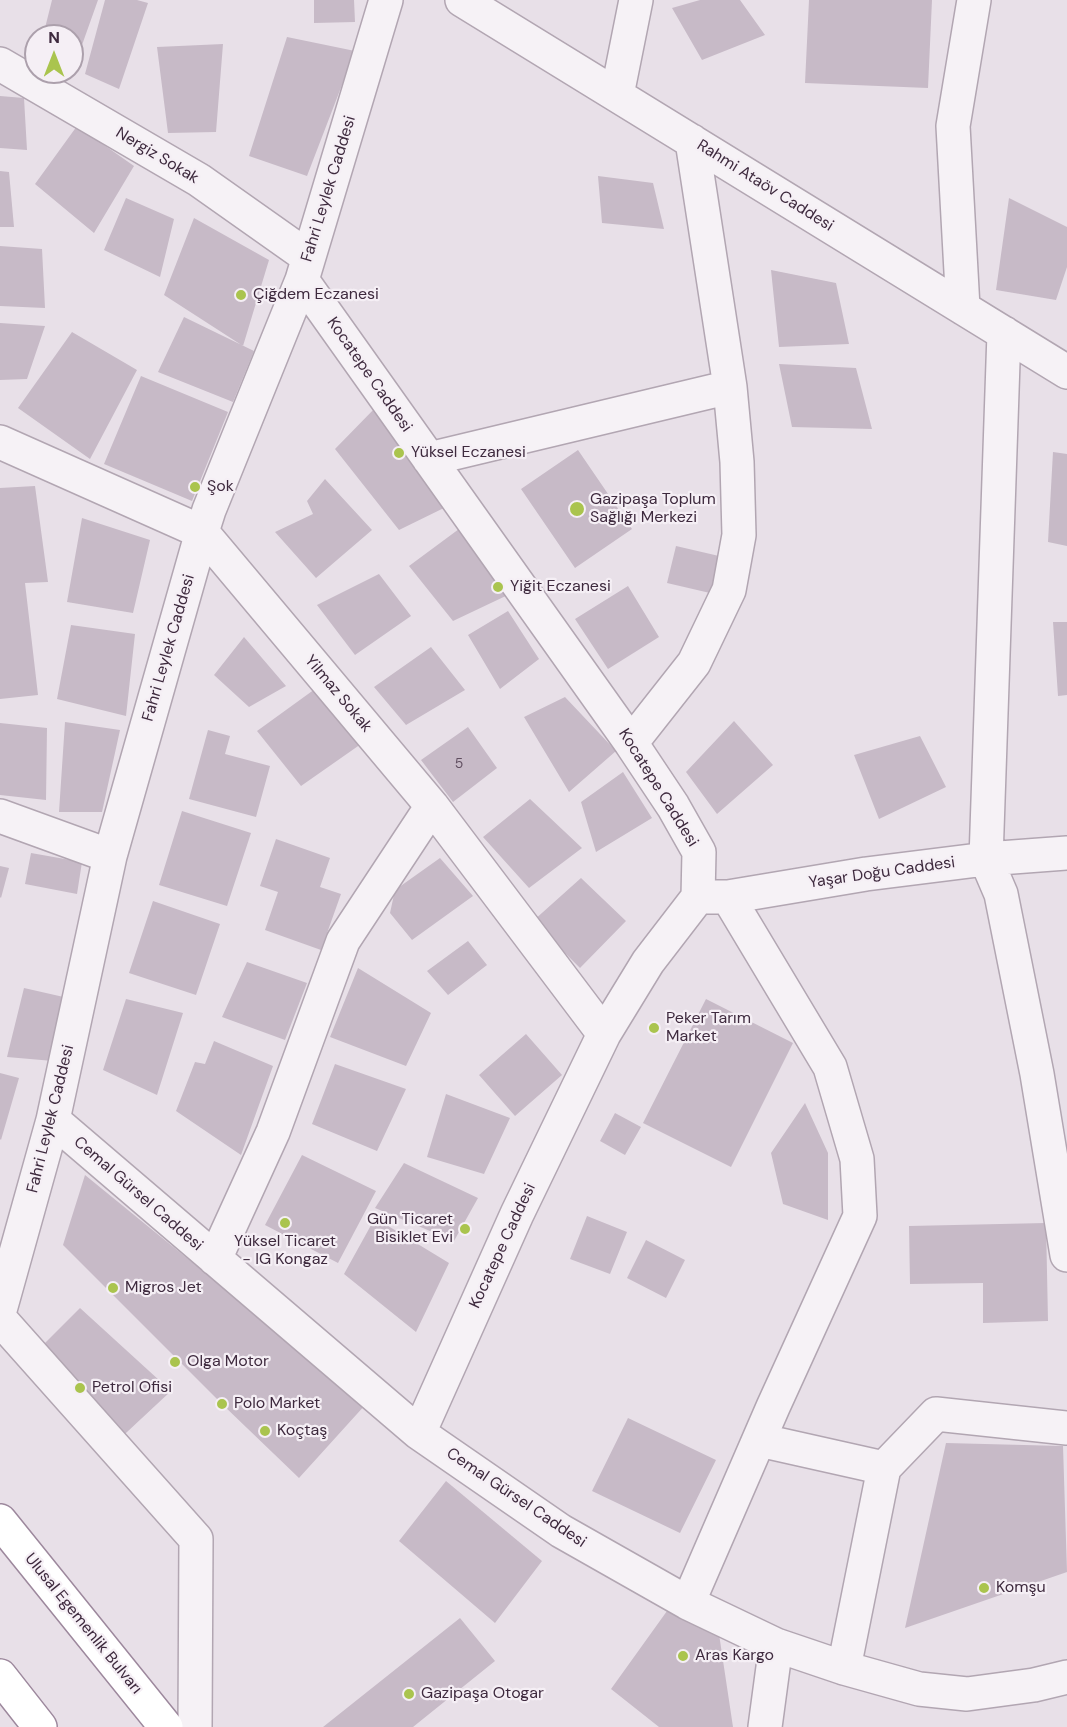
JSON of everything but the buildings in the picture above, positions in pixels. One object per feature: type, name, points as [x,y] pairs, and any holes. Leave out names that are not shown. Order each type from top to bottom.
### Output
[{"type":"highway","name":"Ulusal Egemenlik Bulvarı","points":[[0,1521],[166,1727]]},
{"type":"highway","points":[[0,1677],[40,1727]]},
{"type":"street","name":"Fahri Leylek Caddesi","points":[[0,1310],[53,1120],[110,856],[202,532],[305,269],[386,0]]},
{"type":"street","name":"Rahmi Ataöv Caddesi","points":[[462,0],[1067,372]]},
{"type":"street","points":[[617,95],[636,0]]},
{"type":"street","points":[[963,308],[953,126],[974,0]]},
{"type":"street","name":"Nergiz Sokak","points":[[0,64],[199,180],[305,269]]},
{"type":"street","points":[[631,743],[694,663],[729,590],[739,535],[737,462],[730,387],[692,141]]},
{"type":"street","name":"Kocatepe Caddesi","points":[[305,269],[429,459],[631,743],[673,806],[699,852],[713,897],[648,962],[604,1034],[517,1214],[418,1433]]},
{"type":"street","points":[[1004,333],[986,859],[1001,894],[1037,1074],[1067,1255]]},
{"type":"street","points":[[429,459],[730,387]]},
{"type":"street","name":"Yilmaz Sokak","points":[[0,442],[202,532],[432,806],[604,1034]]},
{"type":"street","points":[[215,1259],[273,1132],[344,941],[432,806]]},
{"type":"street","points":[[0,816],[110,856]]},
{"type":"street","name":"Yaşar Doğu Caddesi","points":[[713,897],[986,859],[1067,853]]},
{"type":"street","points":[[688,1603],[860,1216],[857,1159],[830,1066],[713,897]]},
{"type":"street","name":"Cemal Gürsel Caddesi","points":[[53,1120],[418,1433],[561,1531],[688,1603],[777,1645],[844,1668],[919,1689],[967,1694],[1034,1685],[1067,1677]]},
{"type":"street","points":[[0,1319],[196,1539],[195,1727]]},
{"type":"street","points":[[844,1668],[884,1468],[936,1414],[1067,1428]]},
{"type":"street","points":[[759,1440],[884,1468]]},
{"type":"street","points":[[765,1727],[777,1645]]},
{"type":"place","name":"Çiğdem Eczanesi","points":[[241,295]]},
{"type":"place","name":"Yüksel Eczanesi","points":[[399,453]]},
{"type":"place","name":"Şok","points":[[195,487]]},
{"type":"place","name":"Gazipaşa Toplum Sağlığı Merkezi","points":[[577,509]]},
{"type":"place","name":"Yiğit Eczanesi","points":[[498,587]]},
{"type":"place","name":"Peker Tarım Market","points":[[654,1028]]},
{"type":"place","name":"Yüksel Ticaret - IG Kongaz","points":[[285,1223]]},
{"type":"place","name":"Gün Ticaret Bisiklet Evi","points":[[465,1229]]},
{"type":"place","name":"Migros Jet","points":[[113,1288]]},
{"type":"place","name":"Olga Motor","points":[[175,1362]]},
{"type":"place","name":"Petrol Ofisi","points":[[80,1388]]},
{"type":"place","name":"Polo Market","points":[[222,1404]]},
{"type":"place","name":"Koçtaş","points":[[265,1431]]},
{"type":"place","name":"Komşu","points":[[984,1588]]},
{"type":"place","name":"Aras Kargo","points":[[683,1656]]},
{"type":"place","name":"Gazipaşa Otogar","points":[[409,1694]]}]
